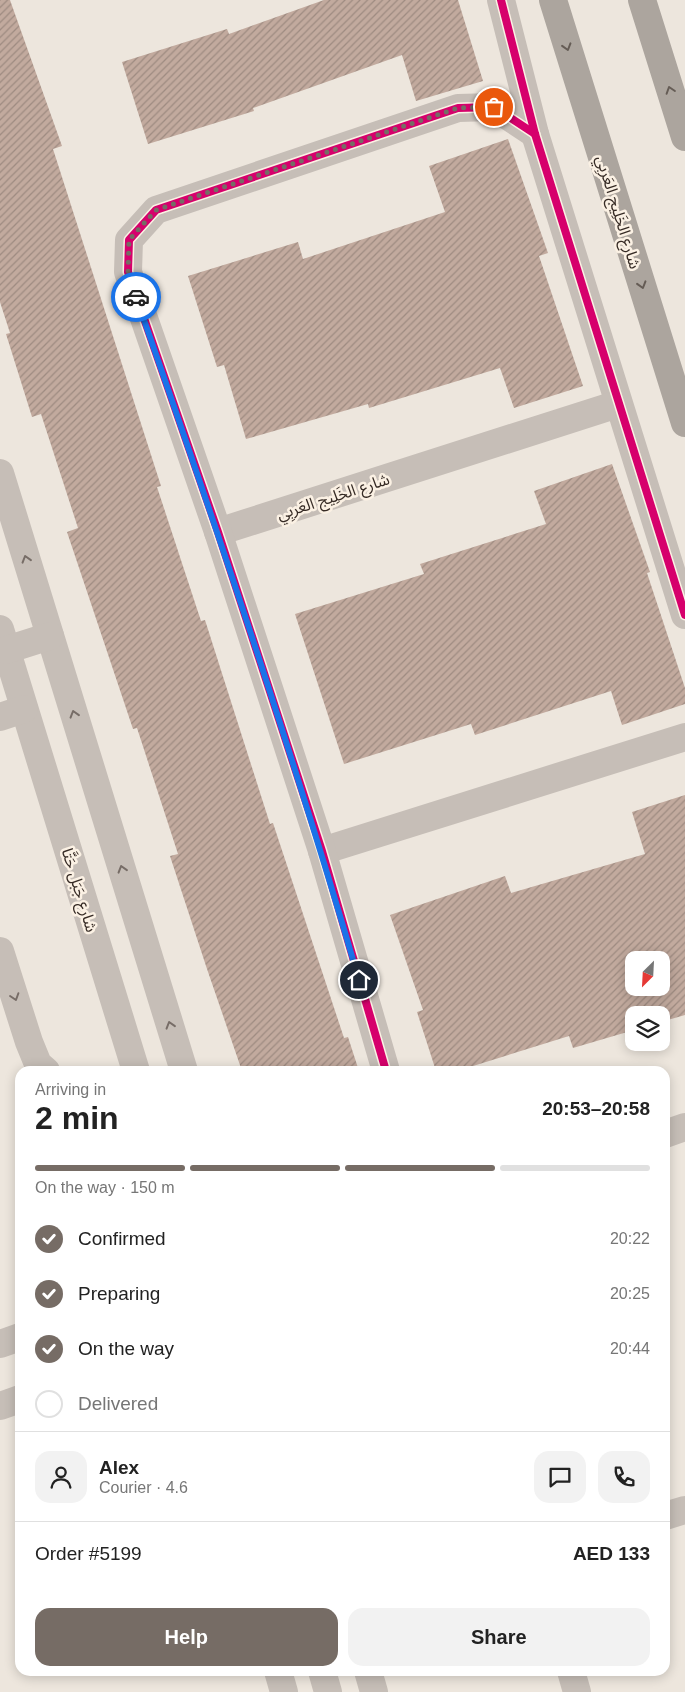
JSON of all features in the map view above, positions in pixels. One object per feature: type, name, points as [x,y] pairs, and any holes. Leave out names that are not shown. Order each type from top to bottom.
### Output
[{"type":"highway","name":"شارع الخَلِيج العَربِي","points":[[553,0],[685,423]]},
{"type":"highway","points":[[642,0],[685,137]]},
{"type":"street","points":[[501,0],[535,134],[685,615]]},
{"type":"street","points":[[385,1066],[322,851],[218,532],[128,272],[129,240],[156,210],[458,108],[494,107],[535,134]]},
{"type":"street","name":"شارع الخَلِيج العَربِي","points":[[218,532],[618,404]]},
{"type":"street","points":[[0,473],[182,1066]]},
{"type":"street","points":[[3,639],[50,636]]},
{"type":"street","name":"شارع جَبَل حَتَّا","points":[[3,639],[12,713],[134,1066]]},
{"type":"street","points":[[322,851],[685,736]]},
{"type":"street","points":[[0,951],[40,1066]]},
{"type":"street","points":[[670,1132],[685,1128]]},
{"type":"street","points":[[0,1344],[15,1339]]},
{"type":"street","points":[[0,1406],[15,1401]]},
{"type":"street","points":[[670,1514],[685,1510]]},
{"type":"street","points":[[279,1676],[284,1692]]},
{"type":"street","points":[[323,1676],[328,1692]]},
{"type":"street","points":[[369,1676],[374,1692]]},
{"type":"street","points":[[572,1676],[577,1692]]},
{"type":"building","points":[[0,0],[10,0],[62,146],[53,149],[161,486],[157,487],[201,621],[205,620],[270,824],[273,823],[344,1038],[348,1037],[357,1066],[240,1066],[170,856],[178,854],[137,728],[133,729],[67,532],[78,528],[41,414],[32,417],[6,334],[10,333],[0,302]]},
{"type":"building","points":[[324,0],[458,0],[483,81],[416,101],[402,55],[253,108],[254,111],[148,144],[122,62],[227,29],[229,34]]},
{"type":"building","points":[[508,139],[548,253],[539,256],[583,386],[514,408],[500,368],[369,408],[368,404],[246,439],[224,365],[217,367],[188,276],[298,242],[303,259],[445,212],[429,166]]},
{"type":"building","points":[[612,464],[650,572],[647,573],[685,688],[685,704],[622,725],[611,691],[475,735],[471,724],[344,764],[295,614],[424,574],[420,564],[546,524],[534,491]]},
{"type":"building","points":[[685,795],[685,1015],[670,1019],[670,1006],[625,1006],[625,1033],[573,1048],[569,1036],[473,1066],[434,1066],[417,1012],[423,1010],[390,915],[505,876],[511,893],[645,854],[632,812]]},
{"type":"cycle path","points":[[501,0],[535,134],[685,615]]},
{"type":"cycle path","points":[[385,1066],[322,851],[218,532],[128,272],[129,240],[156,210],[458,108],[494,107],[535,134]]},
{"type":"way so far","points":[[136,297],[128,272],[129,240],[156,210],[458,108],[494,107]]},
{"type":"route","points":[[136,297],[218,532],[322,851],[359,980]]}]
